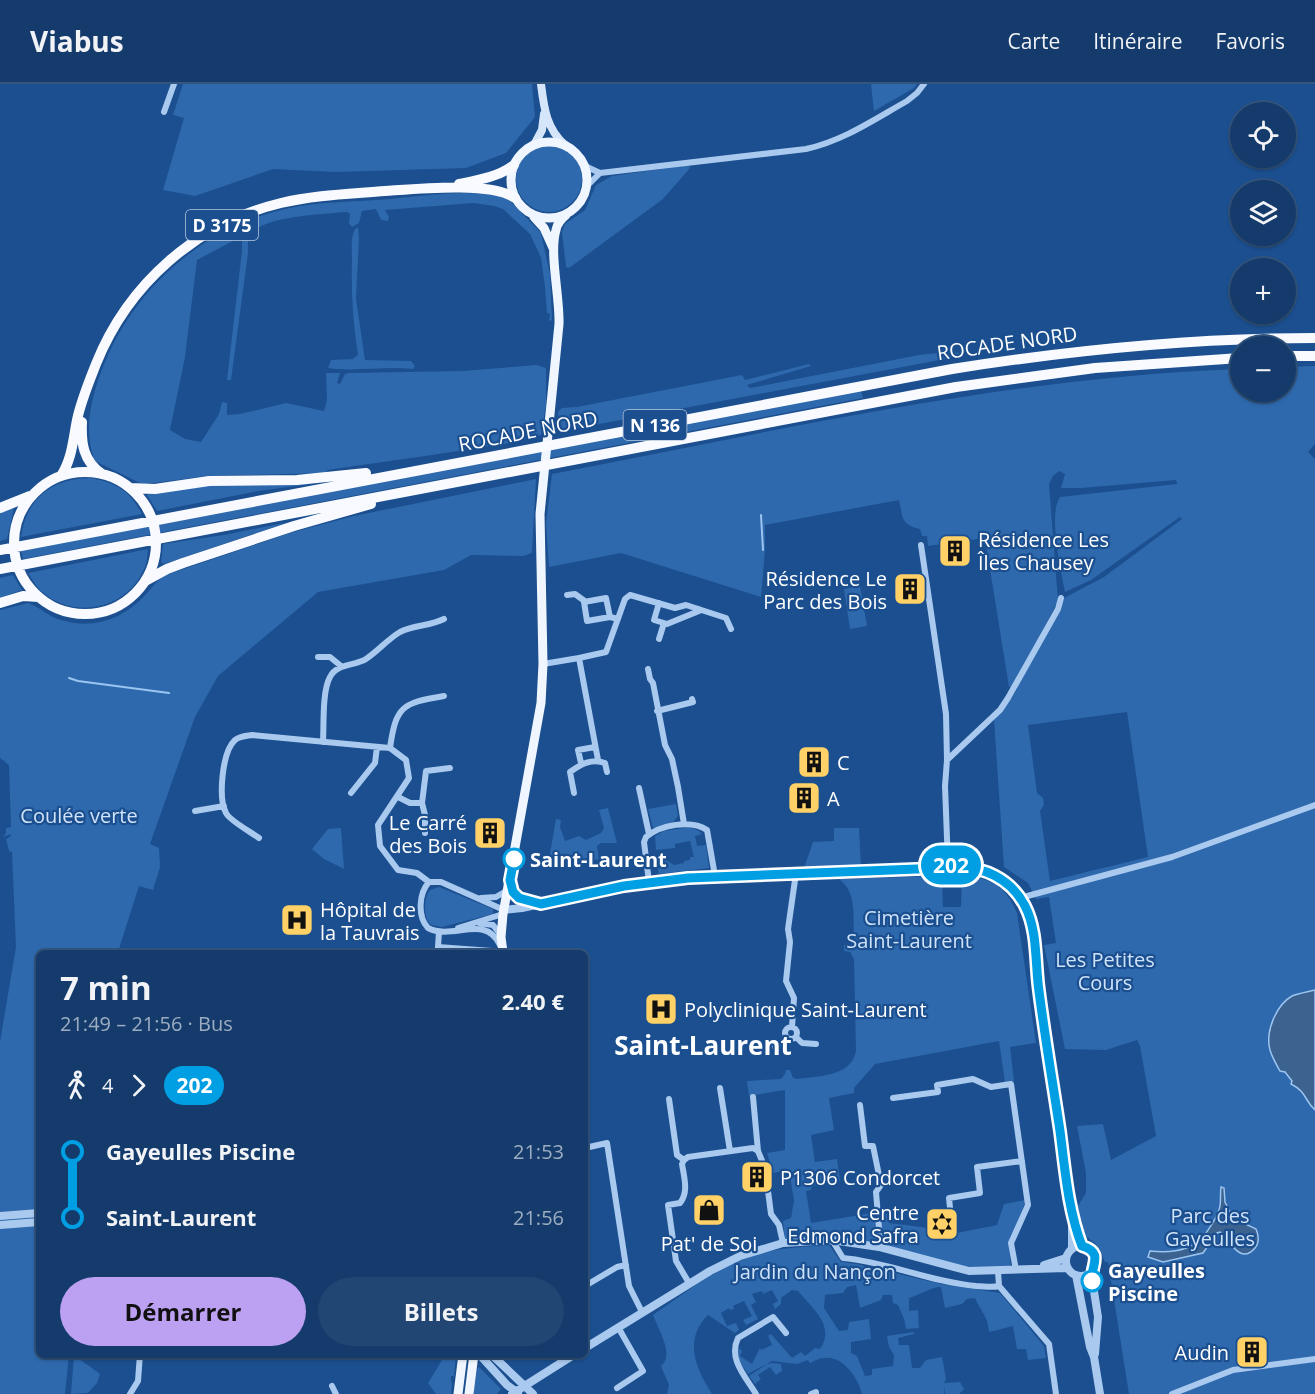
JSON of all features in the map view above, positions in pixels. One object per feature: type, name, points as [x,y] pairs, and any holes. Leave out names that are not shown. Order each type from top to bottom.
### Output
[{"type":"highway","name":"D 3175","points":[[438,188],[489,177],[514,165]]},
{"type":"highway","name":"D 3175","points":[[102,474],[90,464],[84,452],[82,432],[86,392],[108,337],[132,300],[166,263],[206,234],[249,213],[293,201],[349,194],[438,188],[497,190],[515,198]]},
{"type":"highway","name":"ROCADE NORD","points":[[0,550],[859,385],[999,362],[1181,342],[1315,338]]},
{"type":"highway","points":[[1296,356],[1315,356]]},
{"type":"highway","name":"ROCADE NORD","points":[[0,569],[967,385],[1118,365],[1230,358]]},
{"type":"highway","points":[[61,476],[71,458],[78,417],[86,392]]},
{"type":"highway","points":[[130,488],[155,489],[208,481],[322,479],[518,451]]},
{"type":"highway","points":[[144,582],[175,566],[353,509],[563,461]]},
{"type":"highway","points":[[81,472],[102,474],[130,488],[141,500],[154,526],[156,545],[153,564],[144,582],[131,597],[115,607],[95,613],[66,611],[39,597],[28,586],[15,556],[16,524],[26,503],[41,487],[61,476],[81,472]]},
{"type":"highway","points":[[0,508],[33,495]]},
{"type":"highway","points":[[0,603],[24,596],[39,597]]},
{"type":"main road","points":[[534,145],[542,130],[544,114],[541,84]]},
{"type":"main road","points":[[499,950],[541,703],[543,664],[539,544],[542,490],[560,316],[554,250],[557,226],[580,202],[588,185],[585,166],[577,153],[557,138],[544,114]]},
{"type":"main road","points":[[554,250],[544,228],[515,198],[511,178],[514,165],[522,153],[534,145],[549,141],[565,145]]},
{"type":"main road","points":[[532,214],[546,218],[566,215]]},
{"type":"main road","points":[[458,1394],[462,1358]]},
{"type":"main road","points":[[469,1394],[474,1358]]},
{"type":"street","points":[[164,112],[174,84]]},
{"type":"street","points":[[585,166],[600,173],[821,146],[908,101],[924,84]]},
{"type":"street","points":[[588,185],[600,173]]},
{"type":"street","points":[[921,545],[946,714],[948,760],[945,786],[948,867]]},
{"type":"street","points":[[567,595],[575,594],[585,602],[606,598],[610,617]]},
{"type":"street","points":[[543,664],[606,652],[625,599],[630,595],[675,608],[686,604],[726,618],[731,630]]},
{"type":"street","points":[[948,760],[1003,706],[1058,609],[1061,598]]},
{"type":"street","points":[[585,602],[587,621],[610,617],[618,619]]},
{"type":"street","points":[[659,603],[654,620],[667,624],[699,611],[698,609]]},
{"type":"street","points":[[323,742],[330,676],[341,666],[352,665],[366,659],[400,632],[444,620]]},
{"type":"street","points":[[659,639],[664,623]]},
{"type":"street","points":[[318,657],[330,657],[341,666]]},
{"type":"street","points":[[579,658],[598,760]]},
{"type":"street","points":[[648,669],[653,682],[665,745],[674,769],[684,824]]},
{"type":"street","points":[[390,748],[394,722],[401,710],[416,701],[444,696]]},
{"type":"street","points":[[657,711],[693,702],[692,699]]},
{"type":"street","points":[[259,838],[230,818],[224,807],[222,768],[233,742],[238,738],[252,735],[390,748],[403,756],[408,765],[408,778],[378,825],[380,846],[398,870],[417,873],[429,882],[441,882],[504,912]]},
{"type":"street","points":[[351,793],[375,763],[377,747]]},
{"type":"street","points":[[581,763],[578,750],[595,747]]},
{"type":"street","points":[[574,793],[570,771],[581,763],[598,760],[605,763],[607,772]]},
{"type":"street","points":[[425,833],[422,803],[426,771],[450,768]]},
{"type":"street","points":[[639,788],[649,834]]},
{"type":"street","points":[[398,796],[410,803],[422,803]]},
{"type":"street","points":[[1020,898],[1172,857],[1315,805]]},
{"type":"street","points":[[195,811],[224,807]]},
{"type":"street","points":[[649,882],[644,842],[649,834],[662,828],[684,824],[700,825],[707,830],[715,876]]},
{"type":"street","points":[[449,931],[504,912],[541,904],[649,882],[715,876],[948,867],[979,869],[1006,882],[1026,906],[1031,924],[1038,989],[1071,1208],[1072,1249],[1066,1258],[1034,1268]]},
{"type":"street","points":[[792,1027],[794,998],[786,981],[790,942],[788,929],[796,873]]},
{"type":"street","points":[[429,882],[422,892],[422,915],[428,928],[439,932],[486,930],[493,934],[498,950]]},
{"type":"street","points":[[478,898],[492,897],[509,885],[517,897],[541,904]]},
{"type":"street","points":[[476,923],[493,925],[501,937]]},
{"type":"street","points":[[439,932],[438,947],[475,950]]},
{"type":"street","points":[[787,1039],[785,1033],[789,1027],[792,1027]]},
{"type":"street","points":[[792,1027],[798,1031],[797,1038]]},
{"type":"street","points":[[775,1047],[787,1039],[797,1038]]},
{"type":"street","points":[[797,1038],[802,1043],[816,1044]]},
{"type":"street","points":[[893,1098],[938,1092],[937,1085],[973,1080],[991,1087],[1011,1084],[1028,1205],[1011,1242],[1016,1270]]},
{"type":"street","points":[[720,1088],[730,1151]]},
{"type":"street","points":[[753,1097],[758,1151],[765,1168],[771,1214],[779,1225],[783,1243]]},
{"type":"street","points":[[669,1099],[677,1155],[684,1160]]},
{"type":"street","points":[[860,1105],[865,1146],[873,1146],[881,1185],[876,1192],[879,1247]]},
{"type":"street","points":[[588,1147],[608,1143],[629,1286],[642,1312]]},
{"type":"street","points":[[689,1283],[676,1261],[668,1205],[680,1203],[685,1197],[682,1164],[684,1160],[688,1157],[753,1148],[758,1151]]},
{"type":"street","points":[[950,1208],[949,1198],[980,1193],[977,1167],[1022,1161]]},
{"type":"street","points":[[1071,1208],[1082,1246]]},
{"type":"street","points":[[0,1216],[36,1213]]},
{"type":"street","points":[[0,1226],[36,1222]]},
{"type":"street","points":[[588,1346],[710,1270],[740,1256],[783,1243],[832,1240],[879,1247],[969,1271],[1067,1268],[1076,1275],[1084,1276],[1091,1272],[1096,1263],[1095,1256],[1089,1249],[1082,1246],[1072,1249]]},
{"type":"street","points":[[832,1240],[843,1258],[871,1262],[947,1282],[999,1286]]},
{"type":"street","points":[[1066,1258],[1067,1268]]},
{"type":"street","points":[[588,1284],[617,1267],[626,1265]]},
{"type":"street","points":[[998,1271],[999,1286],[1049,1344],[1056,1394]]},
{"type":"street","points":[[1091,1272],[1098,1317],[1094,1357]]},
{"type":"street","points":[[1076,1275],[1100,1394]]},
{"type":"street","points":[[756,1394],[736,1361],[735,1348],[738,1338],[773,1317],[786,1333]]},
{"type":"street","points":[[617,1388],[643,1371],[618,1327]]},
{"type":"street","points":[[130,1394],[138,1381],[140,1358]]},
{"type":"street","points":[[483,1358],[518,1391],[533,1394]]},
{"type":"street","points":[[494,1358],[518,1391]]},
{"type":"street","points":[[518,1391],[569,1358]]},
{"type":"street","points":[[1172,1394],[1233,1370],[1315,1359]]},
{"type":"street","points":[[332,1386],[336,1394]]},
{"type":"street","points":[[811,1394],[816,1392],[816,1394]]},
{"type":"green space","points":[[183,84],[532,84],[535,117],[506,153],[466,168],[335,172],[273,169],[195,196],[163,190],[184,118],[173,115]]},
{"type":"green space","points":[[871,84],[917,84],[874,111]]},
{"type":"green space","points":[[549,146],[562,148],[577,161],[582,179],[580,192],[567,207],[549,212],[536,210],[521,197],[516,179],[518,166],[531,151]]},
{"type":"green space","points":[[689,165],[690,168],[663,199],[569,268],[566,267],[562,232],[565,224],[585,210],[596,185],[612,176]]},
{"type":"green space","points":[[467,193],[502,195],[541,233],[550,275],[552,320],[549,321],[550,314],[547,313],[541,258],[530,234],[503,209],[473,203],[385,210],[389,217],[388,221],[381,220],[376,209],[362,211],[359,223],[352,227],[349,223],[350,214],[347,212],[272,222],[253,231],[249,238],[231,380],[227,380],[242,236],[197,260],[185,357],[170,430],[185,439],[201,442],[219,414],[222,402],[227,403],[227,415],[286,403],[324,411],[327,400],[326,373],[340,373],[337,383],[340,384],[345,374],[349,373],[463,371],[537,365],[546,368],[546,405],[541,435],[509,443],[327,470],[326,473],[206,476],[146,484],[95,461],[89,435],[89,421],[98,380],[108,355],[122,329],[158,281],[203,244],[256,217],[285,209],[330,203]]},
{"type":"green space","points":[[356,228],[358,228],[359,238],[356,299],[365,360],[411,361],[415,366],[413,369],[328,368],[331,360],[353,359],[358,355],[352,284],[352,243]]},
{"type":"green space","points":[[946,352],[966,355],[562,431],[562,428],[559,428],[558,412],[562,408],[742,375],[745,380],[809,364],[811,366],[747,385],[750,388],[919,355]]},
{"type":"green space","points":[[1315,366],[1315,444],[1308,452],[1315,459],[1315,1394],[1129,1394],[1108,1262],[1105,1262],[1096,1244],[1079,1231],[1076,1209],[1086,1193],[1086,1173],[1077,1126],[1103,1124],[1111,1160],[1156,1136],[1140,1046],[1137,1040],[1106,1050],[1065,1049],[1044,945],[1056,943],[1049,897],[1036,899],[1028,883],[1004,867],[994,720],[1012,698],[1064,598],[1104,577],[1182,519],[1180,517],[1091,580],[1065,592],[1055,529],[1055,516],[1060,497],[1177,484],[1176,480],[1061,488],[1065,474],[1059,471],[1053,476],[1049,484],[1058,601],[1012,688],[1009,687],[985,538],[928,546],[927,536],[922,536],[920,529],[909,525],[904,520],[899,500],[765,525],[761,597],[621,553],[549,567],[546,524],[552,474],[895,408],[981,394],[1153,374],[1230,370],[1230,402],[1296,402],[1296,367]],"holes":[[[1127,712],[1148,857],[1050,881],[1040,811],[1044,805],[1043,798],[1037,793],[1028,725]]]},
{"type":"green space","points":[[861,390],[863,398],[23,559],[21,551]]},
{"type":"green space","points":[[91,478],[108,482],[122,489],[133,499],[142,514],[21,537],[29,512],[43,493],[64,482]]},
{"type":"green space","name":"Coulée verte","points":[[536,479],[532,553],[523,556],[471,555],[444,570],[318,592],[218,676],[195,717],[150,844],[159,848],[160,867],[153,890],[139,886],[119,950],[36,950],[36,1358],[69,1358],[65,1394],[0,1394],[0,1042],[16,947],[12,852],[9,851],[6,839],[11,834],[3,837],[6,828],[11,827],[9,765],[0,758],[0,610],[28,603],[57,619],[73,623],[96,623],[128,610],[166,575],[290,533],[354,516]]},
{"type":"green space","points":[[311,484],[258,491],[157,511],[147,495],[188,486]]},
{"type":"green space","points":[[14,508],[7,539],[0,541],[0,512]]},
{"type":"green space","points":[[289,522],[167,563],[161,562],[163,544]]},
{"type":"green space","points":[[148,549],[145,566],[135,584],[124,595],[97,606],[83,608],[68,606],[54,600],[41,591],[28,573]]},
{"type":"green space","points":[[13,575],[22,590],[0,598],[0,578]]},
{"type":"green space","points":[[860,586],[867,626],[850,629],[844,589]]},
{"type":"green space","points":[[676,804],[678,816],[671,825],[653,828],[648,809]]},
{"type":"green space","points":[[608,808],[617,843],[601,843],[597,846],[599,859],[564,867],[559,852],[555,853],[557,859],[560,858],[562,867],[548,865],[556,819],[561,820],[560,827],[565,841],[579,836],[586,840],[601,833],[604,828],[599,810]]},
{"type":"green space","points":[[690,827],[702,834],[695,836],[697,846],[706,845],[709,868],[659,874],[656,860],[666,860],[674,865],[684,863],[690,860],[690,857],[694,857],[690,841],[675,844],[675,848],[656,850],[655,836],[664,831]]},
{"type":"green space","points":[[341,828],[344,869],[324,859],[312,849],[328,829]]},
{"type":"green space","points":[[834,828],[859,828],[861,866],[804,868],[813,842],[834,841]]},
{"type":"green space","name":"Cimetière Saint-Laurent","points":[[962,875],[989,881],[1002,889],[1017,913],[1036,1043],[1010,1047],[1014,1081],[1005,1082],[999,1041],[875,1064],[854,1088],[854,1093],[829,1098],[834,1130],[811,1135],[815,1162],[837,1159],[840,1181],[812,1186],[811,1190],[806,1191],[811,1223],[872,1213],[887,1214],[889,1223],[929,1228],[937,1237],[997,1225],[1004,1204],[1026,1200],[1009,1243],[1011,1268],[969,1268],[830,1237],[785,1240],[783,1221],[791,1218],[794,1201],[789,1170],[773,1173],[767,1153],[785,1150],[785,1090],[749,1096],[747,1081],[781,1079],[786,1070],[790,1070],[793,1078],[797,1079],[824,1076],[841,1070],[853,1060],[856,1051],[854,959],[850,952],[844,951],[844,945],[851,944],[854,938],[854,914],[849,891],[839,879],[942,876],[943,907],[961,907]]},
{"type":"green space","points":[[439,887],[493,909],[493,914],[442,927],[431,925],[425,913],[426,898],[430,890]]},
{"type":"green space","name":"Jardin du Nançon","points":[[829,1245],[841,1262],[941,1284],[1000,1293],[1044,1346],[1046,1358],[1028,1360],[1026,1349],[1017,1349],[1013,1326],[989,1332],[986,1318],[975,1298],[945,1308],[941,1287],[937,1287],[909,1298],[909,1311],[918,1310],[919,1328],[906,1329],[898,1305],[893,1303],[892,1295],[883,1295],[881,1300],[860,1308],[856,1285],[847,1287],[843,1293],[825,1295],[824,1308],[839,1331],[848,1330],[849,1322],[869,1319],[871,1339],[851,1342],[851,1353],[857,1356],[865,1376],[872,1375],[872,1369],[893,1366],[894,1355],[889,1347],[887,1336],[914,1332],[914,1334],[898,1338],[899,1345],[909,1345],[912,1368],[920,1368],[926,1360],[942,1357],[946,1379],[944,1383],[960,1382],[964,1389],[959,1394],[945,1394],[944,1387],[944,1394],[862,1394],[849,1369],[831,1358],[821,1358],[810,1363],[808,1360],[797,1364],[772,1361],[748,1374],[739,1361],[738,1349],[742,1350],[740,1356],[752,1364],[760,1348],[761,1350],[772,1345],[768,1336],[771,1334],[792,1358],[801,1352],[805,1356],[815,1348],[820,1349],[824,1341],[824,1325],[798,1291],[792,1290],[781,1298],[781,1304],[775,1309],[773,1304],[778,1301],[772,1290],[763,1294],[762,1291],[752,1294],[756,1302],[751,1305],[758,1319],[746,1325],[743,1320],[752,1316],[744,1301],[733,1306],[734,1309],[729,1308],[721,1313],[727,1326],[736,1323],[739,1330],[735,1333],[708,1315],[700,1325],[694,1344],[695,1354],[701,1375],[712,1394],[667,1394],[669,1385],[661,1366],[665,1361],[666,1349],[653,1315],[709,1276],[745,1258],[776,1250]]},
{"type":"green space","points":[[74,1358],[78,1358],[100,1374],[97,1383],[88,1393],[71,1394]]},
{"type":"green space","points":[[443,1358],[456,1358],[454,1376],[451,1376],[451,1394],[436,1394],[428,1383]]},
{"type":"green space","points":[[772,1363],[781,1364],[782,1371],[776,1375],[770,1367],[758,1375],[761,1379],[755,1384],[749,1376]]},
{"type":"green space","points":[[479,1367],[501,1389],[497,1394],[473,1394]]},
{"type":"shaded area","points":[[1315,990],[1315,1110],[1303,1093],[1291,1084],[1292,1081],[1285,1072],[1280,1071],[1270,1050],[1269,1035],[1273,1020],[1286,1000],[1300,993]]},
{"type":"shaded area","points":[[1221,1187],[1224,1188],[1225,1202],[1233,1218],[1256,1229],[1258,1243],[1250,1253],[1240,1253],[1220,1232],[1203,1253],[1163,1262],[1148,1257],[1150,1251],[1170,1252],[1186,1248],[1200,1239],[1218,1213]]},
{"type":"waterway","points":[[761,515],[763,550]]},
{"type":"waterway","points":[[69,678],[169,693]]},
{"type":"bus line","name":"202","points":[[514,859],[510,880],[513,892],[519,898],[541,904],[624,886],[715,876],[943,868],[948,864],[953,868],[979,869],[1002,879],[1026,906],[1030,918],[1038,989],[1071,1208],[1082,1246],[1092,1251],[1095,1256],[1096,1263],[1091,1272],[1092,1281]]},
{"type":"place","name":"Résidence Les Îles Chausey","points":[[955,551]]},
{"type":"place","name":"Résidence Le Parc des Bois","points":[[910,589]]},
{"type":"place","name":"C","points":[[814,762]]},
{"type":"place","name":"A","points":[[804,798]]},
{"type":"place","name":"Le Carré des Bois","points":[[490,833]]},
{"type":"place","name":"Saint-Laurent","points":[[514,859]]},
{"type":"place","name":"Hôpital de la Tauvrais","points":[[297,920]]},
{"type":"place","name":"Polyclinique Saint-Laurent","points":[[661,1009]]},
{"type":"place","name":"P1306 Condorcet","points":[[757,1177]]},
{"type":"place","name":"Pat' de Soi","points":[[709,1210]]},
{"type":"place","name":"Centre Edmond Safra","points":[[942,1224]]},
{"type":"place","name":"Gayeulles Piscine","points":[[1092,1281]]},
{"type":"place","name":"Audin","points":[[1252,1352]]},
{"type":"district","name":"Saint-Laurent","points":[[703,1045]]},
{"type":"park label","name":"Les Petites Cours","points":[[1105,970]]},
{"type":"park label","name":"Parc des Gayeulles","points":[[1210,1226]]}]
